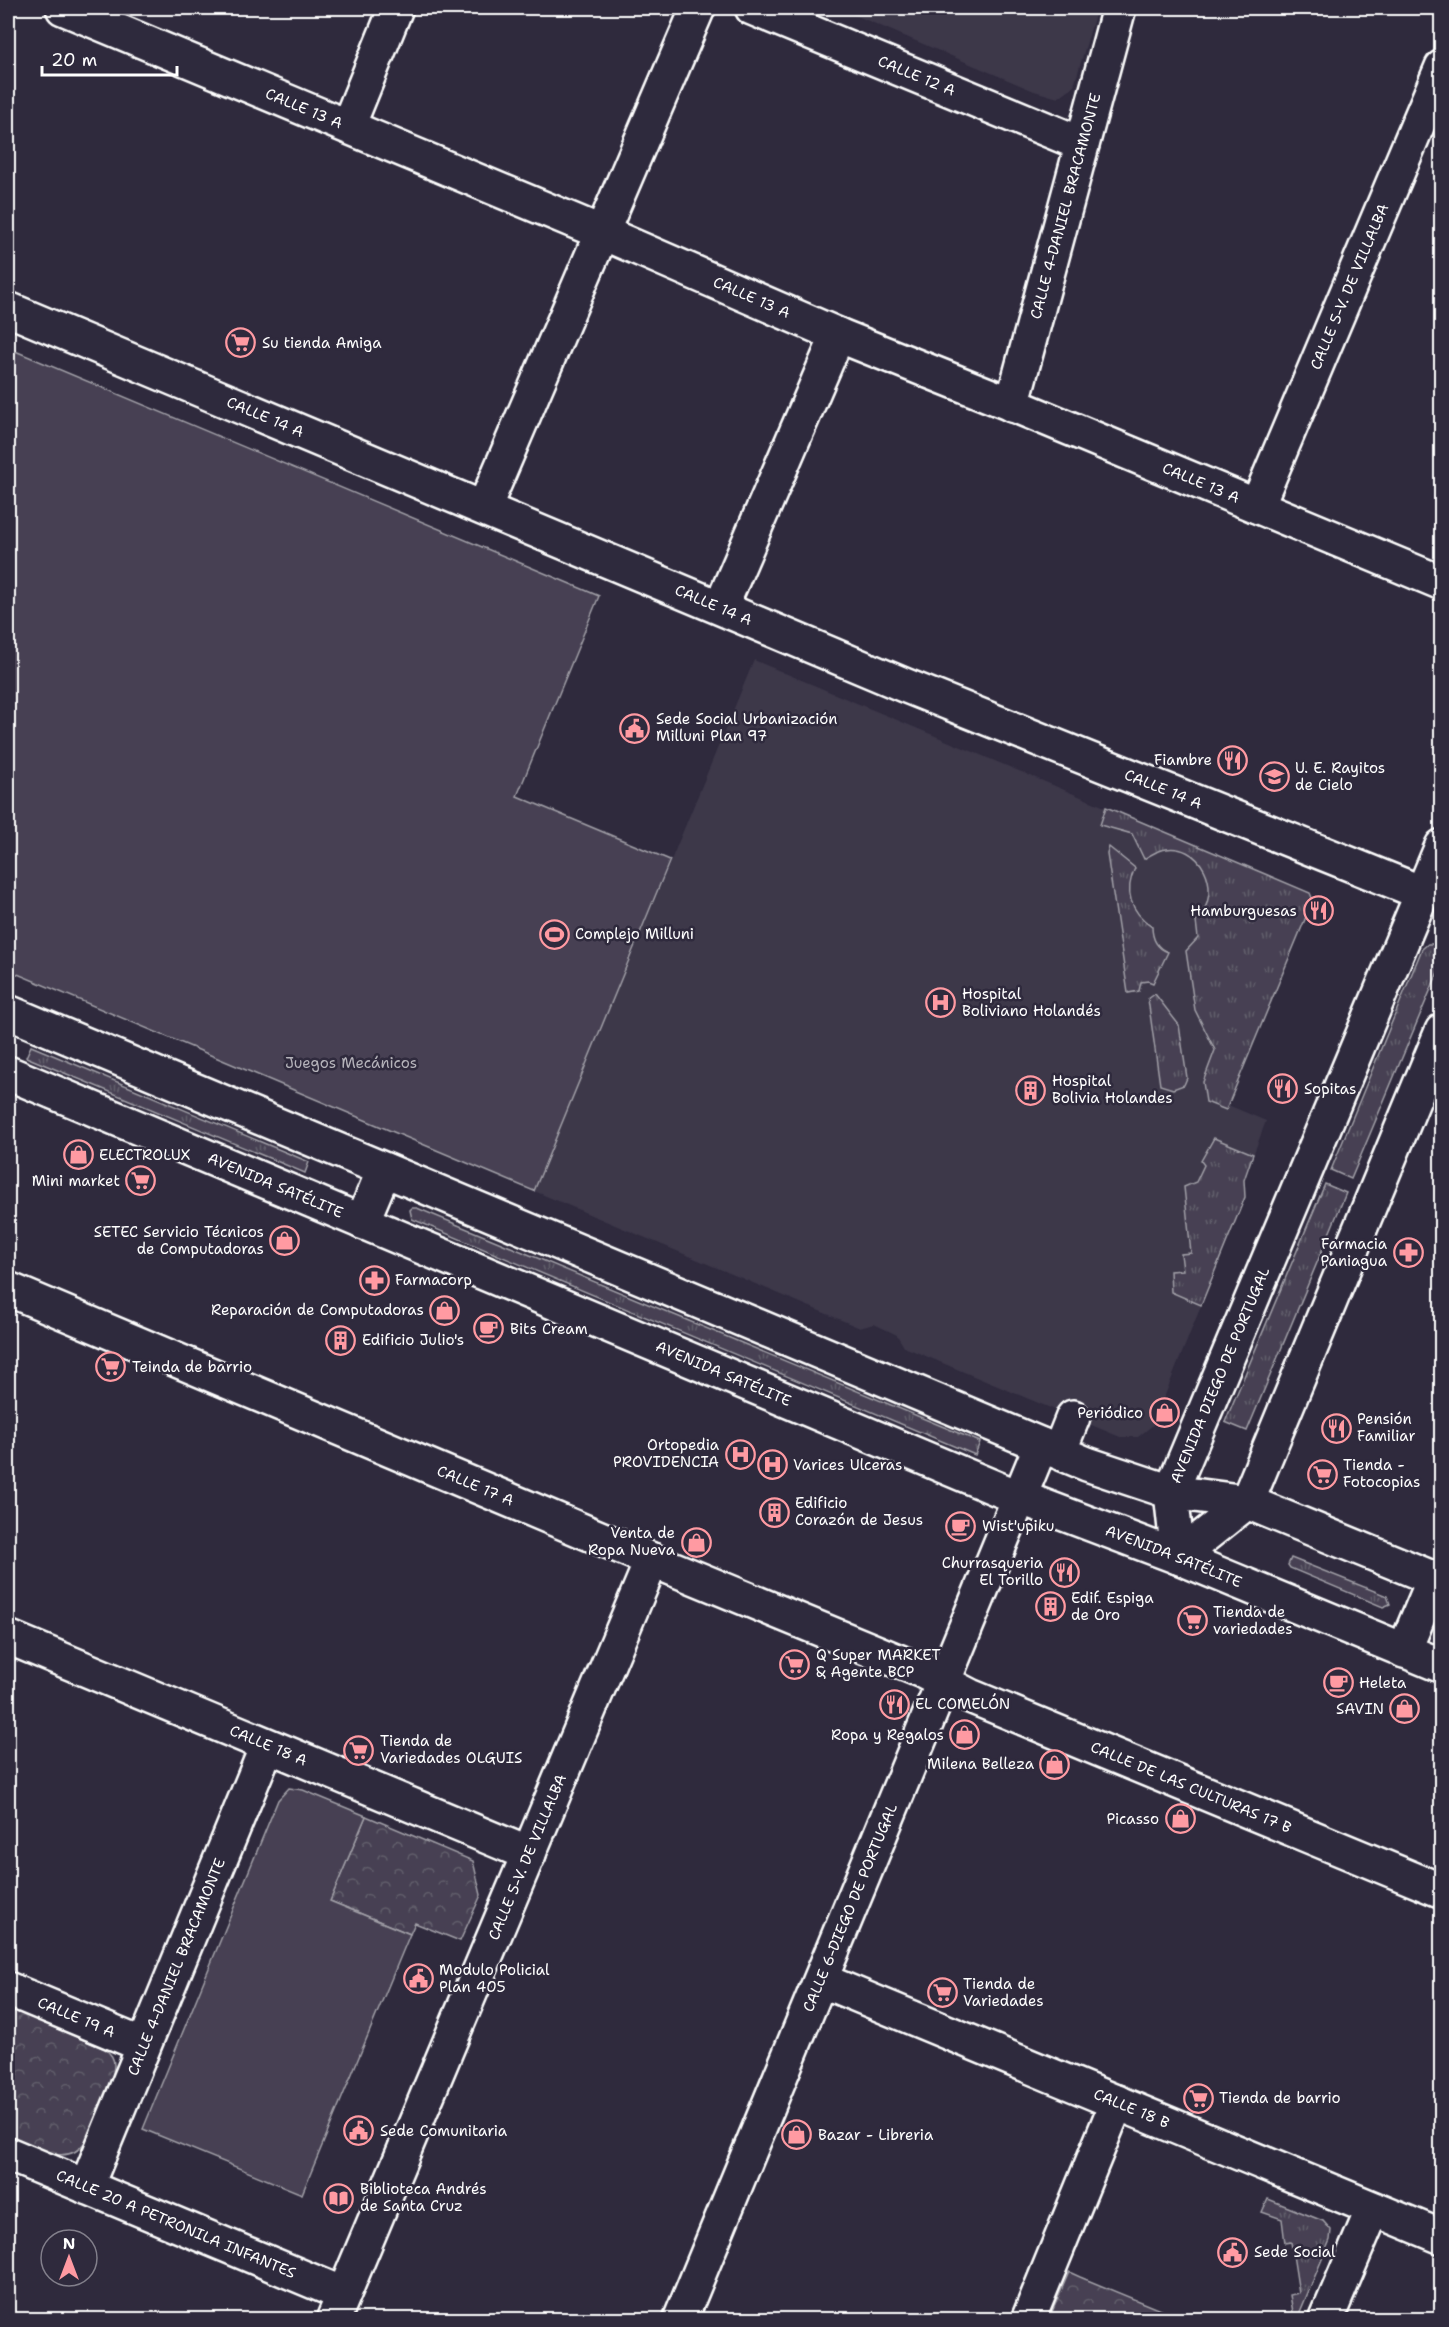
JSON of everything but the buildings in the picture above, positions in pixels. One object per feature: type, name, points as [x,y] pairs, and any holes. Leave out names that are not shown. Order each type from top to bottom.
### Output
[{"type":"street","points":[[348,126],[396,8]]},
{"type":"street","points":[[484,508],[698,8]]},
{"type":"street","name":"CALLE 12 A","points":[[752,8],[1082,144]]},
{"type":"street","name":"CALLE 4-DANIEL BRACAMONTE","points":[[1012,405],[1119,8]]},
{"type":"street","name":"CALLE 13 A","points":[[82,11],[838,335],[1442,583]]},
{"type":"street","name":"CALLE 5-V. DE VILLALBA","points":[[1257,506],[1442,67]]},
{"type":"street","name":"CALLE 14 A","points":[[8,309],[904,685],[1432,897]]},
{"type":"street","points":[[721,608],[838,335]]},
{"type":"street","name":"AVENIDA DIEGO DE PORTUGAL","points":[[1178,1557],[1171,1492],[1432,897],[1442,846]]},
{"type":"street","points":[[8,1012],[1087,1464],[1171,1492],[1247,1502],[1439,1574],[1404,1651]]},
{"type":"street","points":[[1178,1557],[1247,1502],[1442,1031]]},
{"type":"street","name":"AVENIDA SATÉLITE","points":[[8,1073],[1021,1497],[1178,1557],[1442,1666]]},
{"type":"street","points":[[362,1222],[384,1170]]},
{"type":"street","name":"CALLE 17 A","points":[[8,1289],[922,1671],[943,1682]]},
{"type":"street","name":"CALLE 6-DIEGO DE PORTUGAL","points":[[680,2319],[1021,1497],[1050,1448],[1073,1417]]},
{"type":"street","name":"CALLE 5-V. DE VILLALBA","points":[[338,2307],[652,1560]]},
{"type":"street","name":"CALLE 18 A","points":[[8,1637],[529,1854]]},
{"type":"street","name":"CALLE DE LAS CULTURAS 17 B","points":[[943,1682],[970,1696],[1442,1891]]},
{"type":"street","name":"CALLE 4-DANIEL BRACAMONTE","points":[[86,2187],[267,1746]]},
{"type":"street","name":"CALLE 18 B","points":[[820,1980],[1442,2237]]},
{"type":"street","name":"CALLE 19 A","points":[[8,1989],[143,2045]]},
{"type":"street","points":[[1028,2319],[1118,2102]]},
{"type":"street","name":"CALLE 20 A PETRONILA INFANTES","points":[[8,2154],[86,2187],[338,2307]]},
{"type":"street","points":[[1326,2319],[1373,2209]]},
{"type":"shaded area","points":[[838,8],[1097,8],[1074,86],[1058,98],[1034,91]]},
{"type":"shaded area","name":"Hospital Boliviano Holandés","points":[[754,660],[1310,893],[1313,900],[1228,1105],[1266,1121],[1244,1180],[1245,1197],[1153,1425],[1138,1437],[1120,1437],[904,1347],[897,1335],[874,1324],[860,1328],[534,1191]]},
{"type":"green space","name":"Juegos Mecánicos","points":[[8,348],[599,596],[517,796],[670,860],[534,1191],[8,970]]},
{"type":"green space","points":[[1106,807],[1310,893],[1313,900],[1226,1110],[1206,1102],[1203,1082],[1215,1050],[1195,1010],[1186,951],[1198,938],[1196,921],[1205,909],[1209,896],[1204,870],[1187,852],[1175,849],[1161,850],[1144,859],[1132,834],[1100,825]]},
{"type":"green space","points":[[1109,847],[1135,868],[1130,885],[1134,908],[1152,926],[1154,939],[1158,945],[1168,952],[1153,983],[1141,982],[1139,991],[1128,993],[1107,854]]},
{"type":"green space","points":[[1428,944],[1437,944],[1441,948],[1441,965],[1351,1179],[1331,1170],[1422,949]]},
{"type":"green space","points":[[1155,994],[1179,1025],[1187,1078],[1184,1085],[1173,1089],[1160,1085],[1148,999]]},
{"type":"green space","points":[[31,1046],[309,1162],[305,1173],[26,1057]]},
{"type":"green space","points":[[1214,1138],[1253,1154],[1244,1180],[1245,1197],[1201,1305],[1171,1292],[1170,1271],[1183,1270],[1181,1254],[1191,1253],[1184,1187],[1196,1182],[1204,1165],[1201,1161]]},
{"type":"green space","points":[[1325,1184],[1346,1193],[1247,1431],[1225,1422]]},
{"type":"green space","points":[[417,1208],[980,1442],[975,1455],[412,1219],[410,1210]]},
{"type":"green space","points":[[1291,1558],[1387,1596],[1390,1604],[1383,1607],[1290,1568],[1288,1565]]},
{"type":"green space","points":[[289,1788],[303,1790],[366,1816],[330,1901],[410,1934],[302,2194],[143,2129],[278,1800]]},
{"type":"green space","points":[[366,1816],[473,1861],[481,1895],[460,1941],[415,1923],[410,1934],[330,1901]]},
{"type":"green space","points":[[8,2008],[105,2049],[113,2058],[113,2073],[107,2093],[85,2142],[77,2150],[59,2155],[48,2153],[8,2135]]},
{"type":"green space","points":[[1268,2199],[1323,2221],[1331,2230],[1330,2240],[1297,2319],[1290,2319],[1293,2312],[1290,2295],[1299,2293],[1291,2242],[1285,2243],[1282,2219],[1262,2212]]},
{"type":"green space","points":[[1069,2272],[1080,2277],[1182,2319],[1049,2319]]},
{"type":"place","name":"Su tienda Amiga","points":[[241,343]]},
{"type":"place","name":"Sede Social Urbanización Milluni Plan 97","points":[[635,728]]},
{"type":"place","name":"Fiambre","points":[[1233,760]]},
{"type":"place","name":"U. E. Rayitos de Cielo","points":[[1274,777]]},
{"type":"place","name":"Hamburguesas","points":[[1318,911]]},
{"type":"place","name":"Complejo Milluni","points":[[554,934]]},
{"type":"place","name":"Hospital Boliviano Holandés","points":[[941,1003]]},
{"type":"place","name":"Sopitas","points":[[1283,1089]]},
{"type":"place","name":"Hospital Bolivia Holandes","points":[[1031,1090]]},
{"type":"place","name":"ELECTROLUX","points":[[78,1155]]},
{"type":"place","name":"Mini market","points":[[141,1181]]},
{"type":"place","name":"SETEC Servicio Técnicos de Computadoras","points":[[285,1241]]},
{"type":"place","name":"Farmacia Paniagua","points":[[1408,1253]]},
{"type":"place","name":"Farmacorp","points":[[374,1280]]},
{"type":"place","name":"Reparación de Computadoras","points":[[445,1310]]},
{"type":"place","name":"Bits Cream","points":[[489,1329]]},
{"type":"place","name":"Edificio Julio's","points":[[341,1340]]},
{"type":"place","name":"Teinda de barrio","points":[[111,1367]]},
{"type":"place","name":"Periódico","points":[[1164,1413]]},
{"type":"place","name":"Pensión Familiar","points":[[1336,1428]]},
{"type":"place","name":"Ortopedia PROVIDENCIA","points":[[740,1454]]},
{"type":"place","name":"Varices Ulceras","points":[[772,1465]]},
{"type":"place","name":"Tienda - Fotocopias","points":[[1322,1474]]},
{"type":"place","name":"Edificio Corazón de Jesus","points":[[774,1512]]},
{"type":"place","name":"Wist'upiku","points":[[961,1526]]},
{"type":"place","name":"Venta de Ropa Nueva","points":[[696,1542]]},
{"type":"place","name":"Churrasqueria El Torillo","points":[[1064,1572]]},
{"type":"place","name":"Edif. Espiga de Oro","points":[[1050,1607]]},
{"type":"place","name":"Tienda de variedades","points":[[1192,1621]]},
{"type":"place","name":"Q Super MARKET & Agente BCP","points":[[795,1664]]},
{"type":"place","name":"Heleta","points":[[1338,1683]]},
{"type":"place","name":"EL COMELÓN","points":[[894,1704]]},
{"type":"place","name":"SAVIN","points":[[1405,1709]]},
{"type":"place","name":"Ropa y Regalos","points":[[965,1735]]},
{"type":"place","name":"Tienda de Variedades OLGUIS","points":[[359,1750]]},
{"type":"place","name":"Milena Belleza","points":[[1055,1764]]},
{"type":"place","name":"Picasso","points":[[1180,1819]]},
{"type":"place","name":"Modulo Policial Plan 405","points":[[418,1979]]},
{"type":"place","name":"Tienda de Variedades","points":[[942,1993]]},
{"type":"place","name":"Tienda de barrio","points":[[1198,2098]]},
{"type":"place","name":"Sede Comunitaria","points":[[359,2131]]},
{"type":"place","name":"Bazar - Libreria","points":[[797,2135]]},
{"type":"place","name":"Biblioteca Andrés de Santa Cruz","points":[[339,2198]]},
{"type":"place","name":"Sede Social","points":[[1233,2252]]}]
